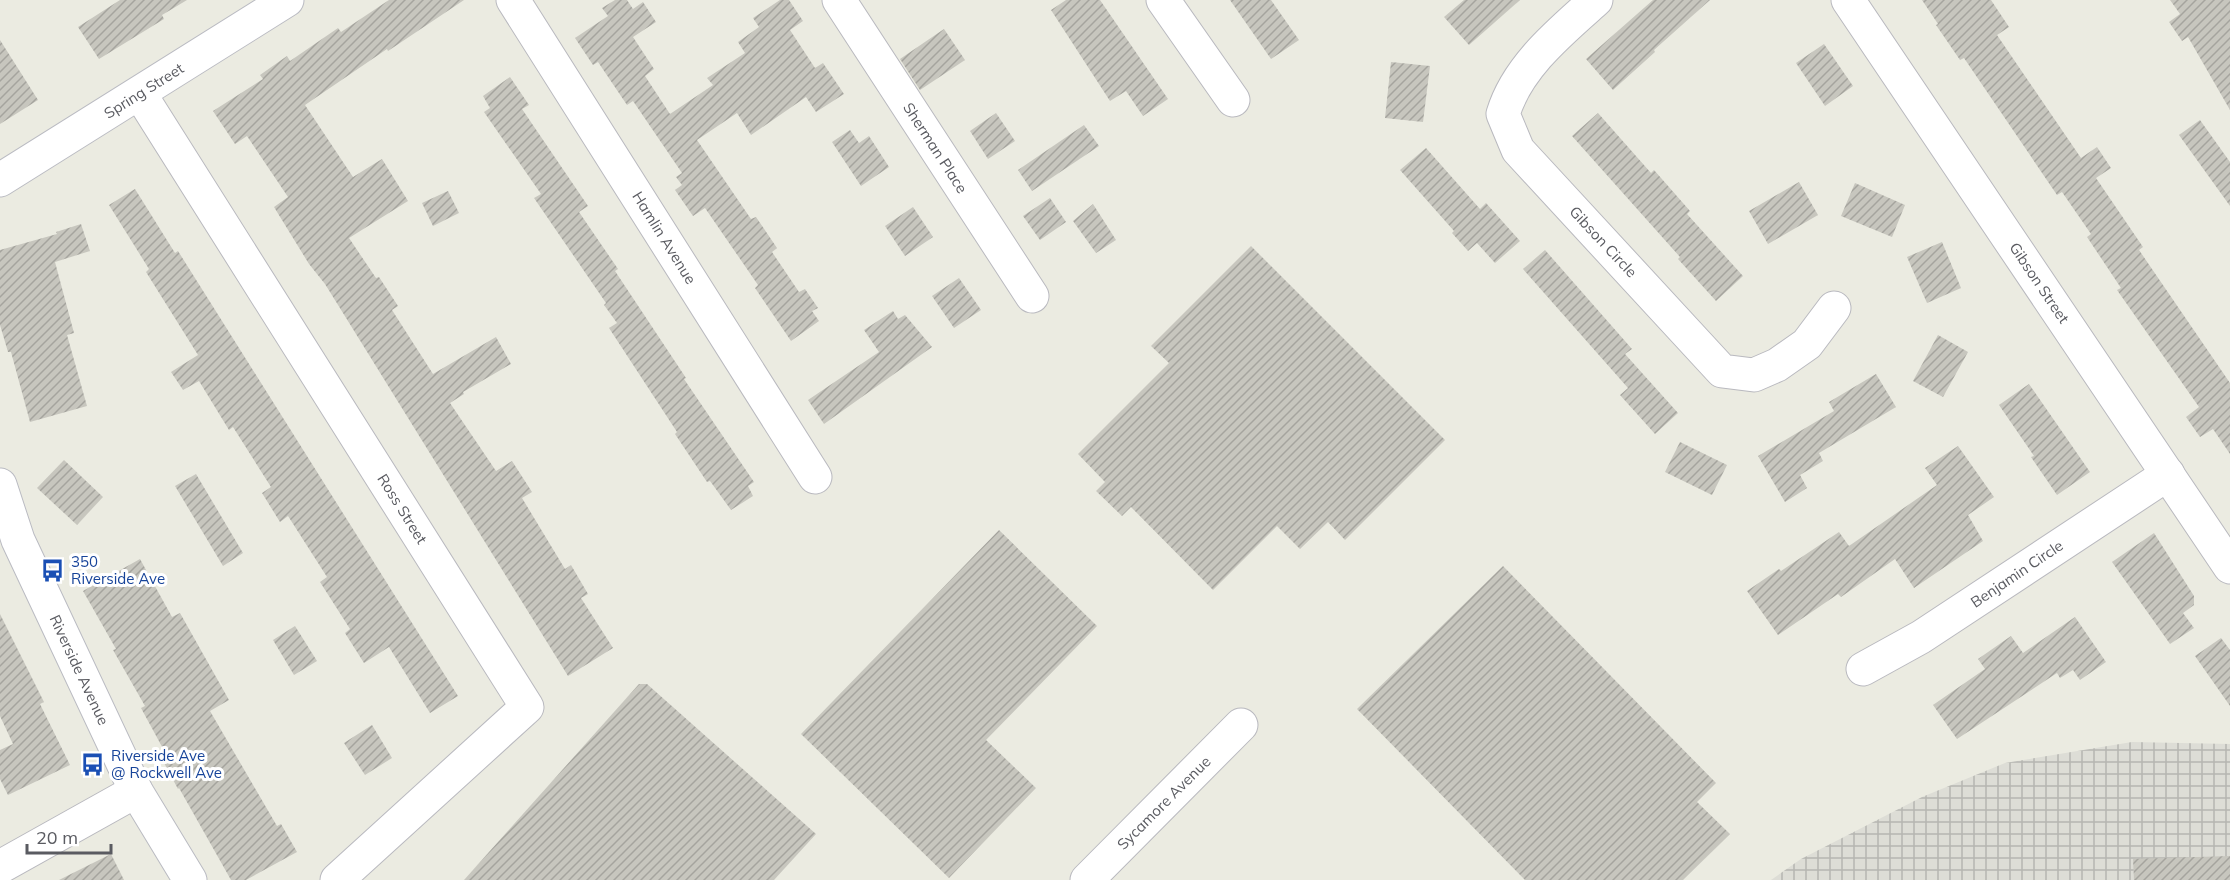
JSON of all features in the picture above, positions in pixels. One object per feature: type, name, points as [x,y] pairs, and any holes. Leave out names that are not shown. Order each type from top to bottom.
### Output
[{"type":"street","name":"Spring Street","points":[[0,180],[287,0]]},
{"type":"street","name":"Hamlin Avenue","points":[[513,0],[815,477]]},
{"type":"street","name":"Sherman Place","points":[[839,0],[1032,296]]},
{"type":"street","points":[[1163,0],[1233,100]]},
{"type":"street","name":"Gibson Circle","points":[[1596,0],[1521,74],[1509,94],[1503,114],[1518,150],[1722,371],[1754,375],[1777,365],[1807,344],[1834,308]]},
{"type":"street","name":"Gibson Street","points":[[1848,0],[2230,567]]},
{"type":"street","name":"Ross Street","points":[[140,94],[527,707],[337,880]]},
{"type":"street","name":"Benjamin Circle","points":[[1863,669],[1922,638],[2168,474]]},
{"type":"street","name":"Riverside Avenue","points":[[0,485],[9,545],[136,791],[190,880]]},
{"type":"street","name":"Sycamore Avenue","points":[[1087,880],[1241,726]]},
{"type":"street","points":[[0,867],[136,791]]},
{"type":"shaded area","points":[[2132,742],[2230,744],[2230,880],[1771,880],[1801,859],[1922,797],[2005,763]]},
{"type":"building","points":[[120,0],[187,0],[162,15],[164,19],[99,59],[78,27]]},
{"type":"building","points":[[389,0],[464,0],[305,105],[353,177],[382,159],[408,201],[349,238],[398,306],[392,310],[433,374],[496,337],[511,364],[463,392],[464,394],[450,403],[496,471],[512,461],[532,492],[522,498],[565,569],[571,565],[588,594],[581,598],[613,648],[568,676],[325,284],[309,264],[274,207],[288,197],[247,136],[235,144],[213,111],[263,79],[260,75],[287,56],[290,61],[338,28],[341,32]]},
{"type":"building","points":[[615,0],[627,0],[633,9],[643,2],[656,22],[633,37],[654,69],[645,76],[670,114],[713,85],[707,78],[745,53],[738,42],[759,27],[753,18],[780,0],[789,0],[803,21],[790,30],[815,68],[823,63],[844,94],[816,112],[806,97],[751,135],[737,113],[697,140],[751,219],[756,217],[777,248],[772,252],[799,292],[805,289],[818,308],[812,311],[819,321],[791,341],[755,288],[758,285],[705,208],[693,216],[675,190],[682,185],[676,177],[682,173],[633,101],[627,105],[598,62],[593,65],[575,38],[608,16],[602,8]]},
{"type":"building","points":[[1066,0],[1100,0],[1168,99],[1143,116],[1126,91],[1110,101],[1051,10]]},
{"type":"building","points":[[1230,0],[1271,0],[1299,40],[1271,59]]},
{"type":"building","points":[[1464,0],[1520,0],[1469,45],[1444,17]]},
{"type":"building","points":[[1653,0],[1710,0],[1613,90],[1586,59]]},
{"type":"building","points":[[1922,0],[1991,0],[2009,27],[1997,35],[2081,158],[2097,147],[2111,168],[2096,178],[2143,247],[2139,250],[2230,383],[2230,454],[2213,429],[2200,437],[2186,417],[2199,407],[2117,290],[2121,288],[2087,237],[2091,234],[2062,192],[2057,195],[1964,58],[1960,60]]},
{"type":"building","points":[[2170,0],[2230,0],[2230,110],[2188,37],[2182,41],[2169,22],[2180,14]]},
{"type":"building","points":[[944,29],[965,60],[920,90],[900,59]]},
{"type":"building","points":[[0,40],[38,100],[0,124]]},
{"type":"building","points":[[1824,44],[1853,86],[1825,106],[1796,63]]},
{"type":"building","points":[[1391,62],[1430,66],[1423,122],[1385,118]]},
{"type":"building","points":[[510,77],[529,105],[522,109],[588,206],[579,212],[618,269],[615,271],[686,378],[684,379],[754,482],[748,486],[753,496],[731,510],[710,481],[707,482],[609,328],[617,323],[604,305],[606,303],[534,198],[541,194],[484,112],[490,108],[483,96]]},
{"type":"building","points":[[996,113],[1015,141],[988,159],[970,131]]},
{"type":"building","points":[[1598,113],[1651,173],[1654,170],[1690,211],[1687,214],[1743,276],[1716,301],[1678,259],[1680,257],[1572,136]]},
{"type":"building","points":[[2200,120],[2230,162],[2230,206],[2179,135]]},
{"type":"building","points":[[1084,125],[1099,146],[1032,191],[1018,170]]},
{"type":"building","points":[[850,130],[859,143],[869,136],[889,167],[861,186],[832,142]]},
{"type":"building","points":[[1426,148],[1480,209],[1486,203],[1520,241],[1495,263],[1477,243],[1468,251],[1452,233],[1454,231],[1400,170]]},
{"type":"building","points":[[1799,182],[1818,215],[1768,244],[1749,211]]},
{"type":"building","points":[[1855,183],[1905,205],[1892,237],[1841,216]]},
{"type":"building","points":[[135,189],[175,253],[178,251],[458,696],[430,713],[389,647],[364,663],[345,633],[350,629],[320,582],[327,577],[288,516],[280,522],[262,493],[271,487],[233,427],[229,430],[199,381],[183,390],[171,372],[198,355],[146,272],[149,269],[109,205]]},
{"type":"building","points":[[448,191],[459,213],[433,226],[422,203]]},
{"type":"building","points":[[1050,198],[1066,222],[1040,240],[1023,216]]},
{"type":"building","points":[[1093,204],[1116,240],[1096,253],[1073,221]]},
{"type":"building","points":[[913,207],[933,237],[905,256],[885,226]]},
{"type":"building","points":[[81,224],[90,251],[55,262],[74,333],[67,335],[87,406],[30,422],[11,352],[8,352],[0,325],[0,250],[57,234],[56,232]]},
{"type":"building","points":[[1942,242],[1961,288],[1927,303],[1907,257]]},
{"type":"building","points":[[1251,246],[1445,440],[1345,540],[1328,522],[1300,549],[1277,526],[1213,590],[1131,507],[1122,516],[1096,491],[1105,482],[1078,454],[1169,363],[1151,346]]},
{"type":"building","points":[[1545,250],[1632,349],[1625,354],[1678,413],[1655,434],[1620,395],[1628,388],[1523,269]]},
{"type":"building","points":[[959,278],[981,310],[954,328],[932,296]]},
{"type":"building","points":[[893,311],[898,319],[905,315],[932,347],[824,424],[808,400],[879,352],[864,330]]},
{"type":"building","points":[[1938,335],[1968,352],[1943,397],[1913,381]]},
{"type":"building","points":[[1876,374],[1896,407],[1819,453],[1823,461],[1800,475],[1807,488],[1785,502],[1758,456],[1834,411],[1829,402]]},
{"type":"building","points":[[2029,384],[2090,472],[2057,495],[1999,405]]},
{"type":"building","points":[[1680,442],[1727,465],[1712,495],[1665,472]]},
{"type":"building","points":[[1958,446],[1994,497],[1968,515],[1983,541],[1914,588],[1895,559],[1841,597],[1838,594],[1778,635],[1747,591],[1839,532],[1849,546],[1937,485],[1925,468]]},
{"type":"building","points":[[64,460],[103,497],[77,525],[37,488]]},
{"type":"building","points":[[196,474],[243,553],[223,566],[175,486]]},
{"type":"building","points":[[999,530],[1097,626],[986,740],[1036,788],[949,878],[801,734]]},
{"type":"building","points":[[2154,533],[2194,596],[2194,605],[2183,613],[2194,628],[2170,644],[2112,562]]},
{"type":"building","points":[[140,559],[172,617],[180,613],[229,700],[210,711],[277,826],[281,824],[297,852],[246,880],[231,880],[178,789],[162,759],[167,756],[141,708],[145,706],[83,591]]},
{"type":"building","points":[[1503,566],[1716,783],[1697,802],[1730,834],[1683,880],[1525,880],[1357,709]]},
{"type":"building","points":[[0,614],[44,702],[40,704],[70,765],[8,795],[0,779],[0,750],[13,744],[0,716]]},
{"type":"building","points":[[2075,617],[2106,662],[2080,680],[2073,670],[2060,678],[2057,673],[1957,739],[1933,705],[1985,669],[1978,659],[2011,636],[2023,653]]},
{"type":"building","points":[[295,626],[317,661],[294,675],[273,640]]},
{"type":"building","points":[[2221,638],[2230,650],[2230,706],[2195,656]]},
{"type":"building","points":[[639,684],[647,684],[816,834],[774,880],[464,880]]},
{"type":"building","points":[[372,725],[392,758],[365,775],[344,743]]},
{"type":"building","points":[[111,854],[124,880],[59,880]]},
{"type":"building","points":[[2230,856],[2230,880],[2134,880],[2133,859]]},
{"type":"place","name":"350 Riverside Ave","points":[[53,571]]},
{"type":"place","name":"Riverside Ave @ Rockwell Ave","points":[[93,765]]}]
